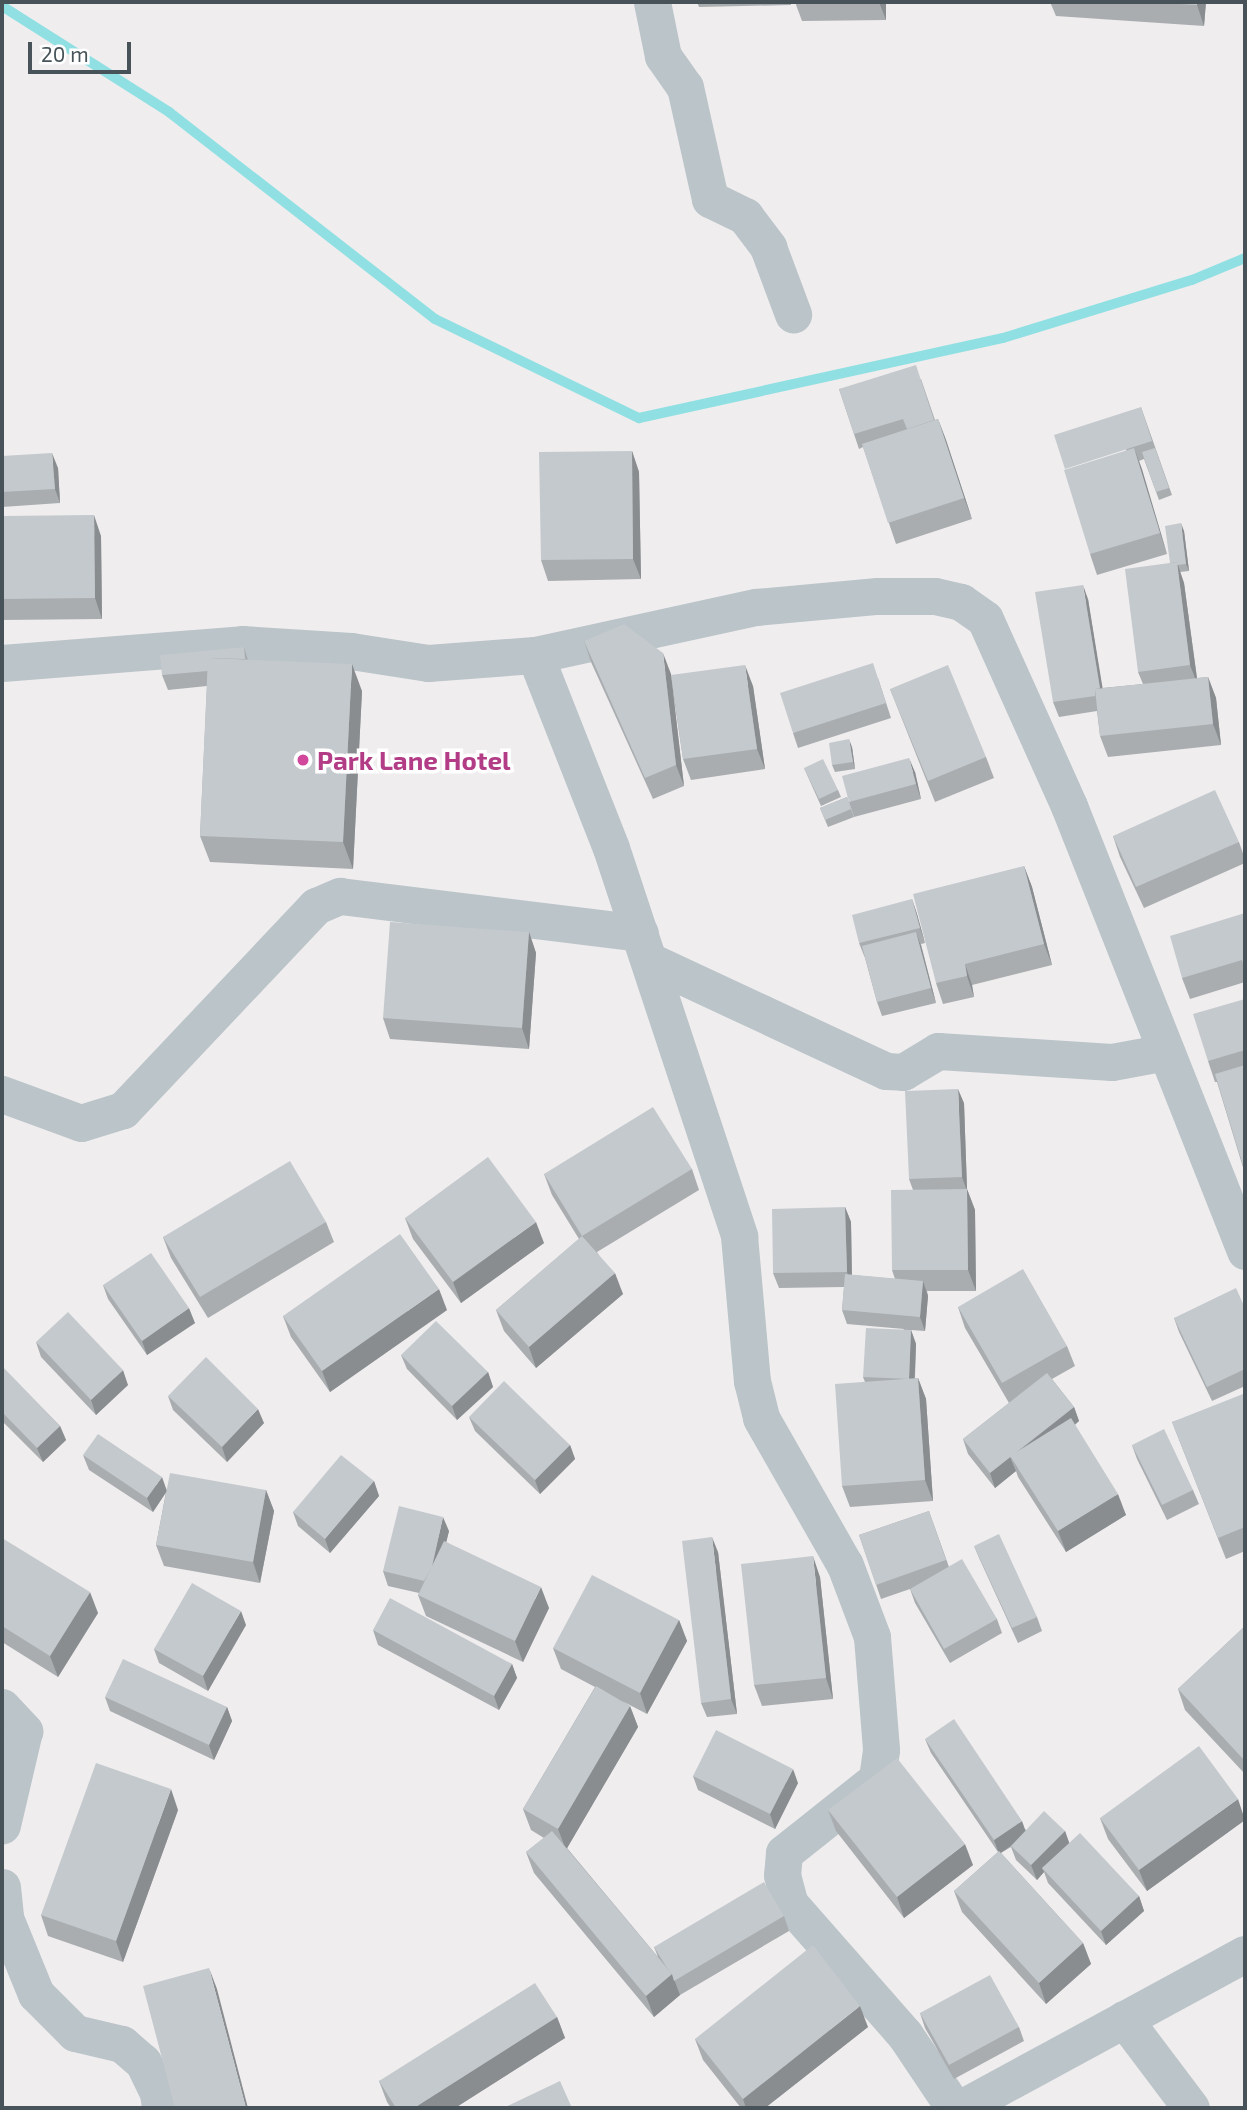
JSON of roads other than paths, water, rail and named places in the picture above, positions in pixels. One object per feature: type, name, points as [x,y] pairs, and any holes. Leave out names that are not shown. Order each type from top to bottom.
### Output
[{"type":"street","points":[[652,2],[663,56],[685,87],[710,199],[745,216],[768,247],[793,314]]},
{"type":"street","points":[[2,663],[242,644],[351,651],[428,663],[535,655],[756,607],[878,596],[935,596],[961,602],[985,619],[1069,806],[1245,1251]]},
{"type":"street","points":[[535,655],[645,947],[739,1236],[752,1381],[761,1418],[845,1564],[872,1637],[881,1751],[877,1779],[784,1853],[782,1875],[790,1904],[905,2035],[954,2108]]},
{"type":"street","points":[[2,1094],[81,1122],[123,1110],[316,906],[340,896],[645,947],[886,1071],[903,1072],[938,1051],[1112,1062],[1166,1052]]},
{"type":"street","points":[[2,1707],[24,1731],[2,1825]]},
{"type":"street","points":[[2,1887],[5,1917],[36,1994],[75,2033],[122,2044],[143,2062],[158,2093],[160,2108]]},
{"type":"street","points":[[961,2108],[1245,1954]]},
{"type":"street","points":[[1124,2019],[1191,2108]]},
{"type":"waterway","points":[[2,6],[169,112],[435,319],[639,418],[1003,338],[1192,280],[1245,258]]},
{"type":"place","name":"Park Lane Hotel","points":[[303,760]]}]
